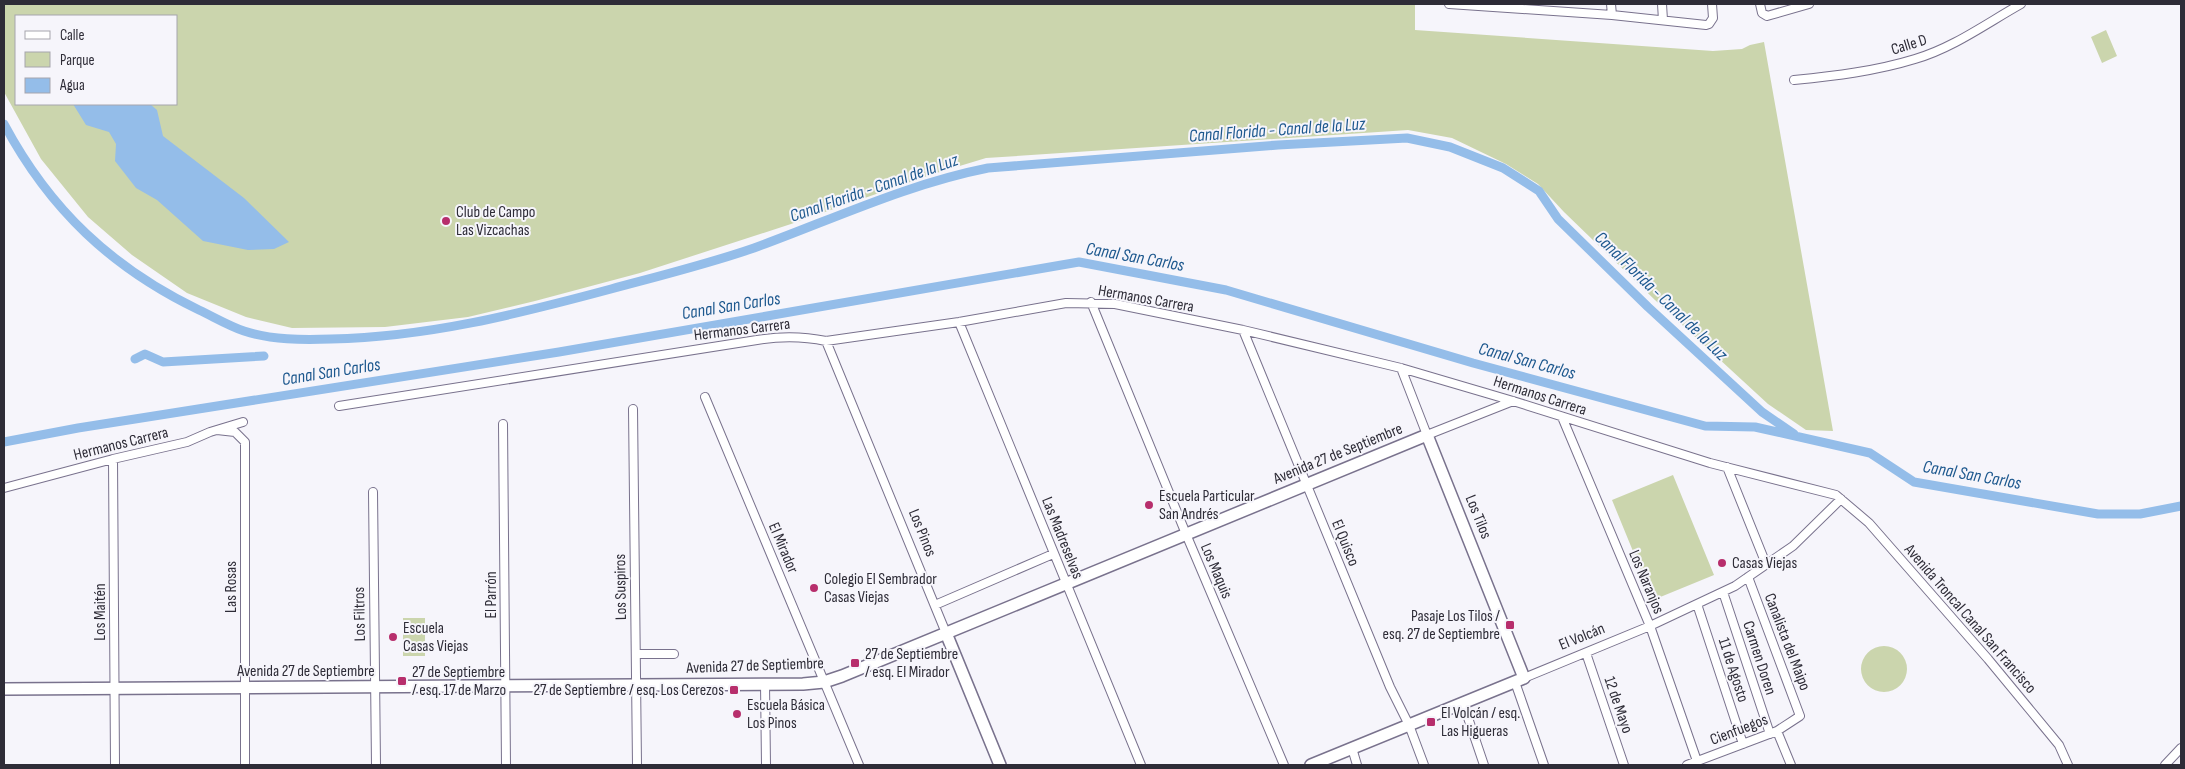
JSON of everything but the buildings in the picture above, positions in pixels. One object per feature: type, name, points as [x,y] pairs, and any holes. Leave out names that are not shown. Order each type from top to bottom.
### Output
[{"type":"street","points":[[1449,4],[1709,24],[1713,18],[1712,4]]},
{"type":"street","points":[[1611,4],[1612,16]]},
{"type":"street","points":[[1662,4],[1662,20]]},
{"type":"street","points":[[1760,4],[1762,13],[1771,16],[1809,4]]},
{"type":"street","name":"Calle D","points":[[1794,80],[1860,72],[1916,59],[1971,33],[2021,4]]},
{"type":"street","name":"Hermanos Carrera","points":[[339,406],[771,338],[806,337],[826,341],[959,322],[1066,303],[1092,302],[1115,304],[1243,330],[1401,368],[1727,467],[1836,495],[1841,499]]},
{"type":"street","name":"Los Maquis","points":[[1092,302],[1186,534],[1284,765]]},
{"type":"street","name":"Las Madreselvas","points":[[959,322],[1141,765]]},
{"type":"street","name":"El Quisco","points":[[1243,330],[1390,687],[1410,725],[1424,765]]},
{"type":"street","name":"Los Pinos","points":[[826,341],[1000,765]]},
{"type":"street","name":"Los Tilos","points":[[1401,368],[1519,680],[1544,765]]},
{"type":"street","name":"El Mirador","points":[[706,397],[859,765]]},
{"type":"street","name":"Avenida 27 de Septiembre","points":[[4,689],[824,682],[1427,434],[1513,401]]},
{"type":"street","name":"Los Suspiros","points":[[633,409],[637,765]]},
{"type":"street","name":"Los Naranjos","points":[[1562,417],[1650,626],[1693,764]]},
{"type":"street","name":"Hermanos Carrera","points":[[4,488],[113,459],[187,442],[243,422]]},
{"type":"street","name":"El Parrón","points":[[504,424],[506,765]]},
{"type":"street","name":"Las Rosas","points":[[217,430],[235,432],[245,442],[245,765]]},
{"type":"street","name":"Los Maitén","points":[[113,459],[115,765]]},
{"type":"street","points":[[1727,467],[1766,564]]},
{"type":"street","name":"Los Filtros","points":[[373,492],[376,765]]},
{"type":"street","name":"El Volcán","points":[[1311,765],[1586,653],[1723,592],[1748,578],[1793,546],[1841,499]]},
{"type":"street","name":"Avenida Troncal Canal San Francisco","points":[[1841,499],[1869,523],[1988,659],[2059,745],[2068,765]]},
{"type":"street","points":[[934,605],[1053,554]]},
{"type":"street","name":"Canalista del Maipo","points":[[1748,578],[1800,716]]},
{"type":"street","name":"Carmen Doren","points":[[1723,592],[1773,732],[1791,765]]},
{"type":"street","name":"11 de Agosto","points":[[1697,604],[1743,744]]},
{"type":"street","name":"12 de Mayo","points":[[1586,653],[1624,765]]},
{"type":"street","points":[[636,654],[674,654]]},
{"type":"street","points":[[765,684],[766,765]]},
{"type":"street","points":[[1463,704],[1484,765]]},
{"type":"street","name":"Cienfuegos","points":[[1693,764],[1773,732],[1800,716]]},
{"type":"street","points":[[1352,748],[1358,765]]},
{"type":"street","points":[[2165,765],[2181,748]]},
{"type":"green space","name":"Club de Campo Las Vizcachas","points":[[4,4],[1415,4],[1415,30],[1713,51],[1742,49],[1764,42],[1833,431],[1806,430],[1768,404],[1655,300],[1564,212],[1538,184],[1506,164],[1452,138],[1408,130],[986,158],[930,175],[791,224],[640,273],[468,317],[385,327],[292,328],[246,317],[187,293],[132,255],[88,217],[41,159],[4,92]]},
{"type":"green space","points":[[2106,30],[2117,56],[2102,63],[2091,37]]},
{"type":"green space","points":[[1673,475],[1714,575],[1653,600],[1612,500]]},
{"type":"green space","points":[[403,618],[425,618],[425,656],[403,656]]},
{"type":"green space","points":[[1884,646],[1897,650],[1903,656],[1907,669],[1903,682],[1897,688],[1884,692],[1871,688],[1865,682],[1861,669],[1865,656],[1871,650]]},
{"type":"water","points":[[74,105],[151,105],[157,110],[163,136],[244,198],[289,242],[274,249],[248,250],[203,241],[157,200],[136,188],[115,161],[116,144],[109,132],[86,125]]},
{"type":"waterway","name":"Canal Florida - Canal de la Luz","points":[[4,124],[22,155],[63,210],[86,234],[111,255],[138,275],[168,293],[227,324],[254,334],[287,339],[403,334],[472,323],[542,307],[719,259],[754,248],[928,183],[988,168],[1278,145],[1407,138],[1450,147],[1503,168],[1539,191],[1558,219],[1648,307],[1762,412],[1794,434]]},
{"type":"waterway","name":"Canal San Carlos","points":[[4,442],[78,428],[559,352],[1079,262],[1226,290],[1473,363],[1705,426],[1755,427],[1870,453],[1914,482],[2098,514],[2140,514],[2181,506]]},
{"type":"waterway","points":[[135,359],[145,354],[163,362],[264,356]]},
{"type":"place","name":"Club de Campo Las Vizcachas","points":[[446,221]]},
{"type":"place","name":"Escuela Particular San Andrés","points":[[1149,505]]},
{"type":"place","name":"Casas Viejas","points":[[1722,563]]},
{"type":"place","name":"Colegio El Sembrador Casas Viejas","points":[[814,588]]},
{"type":"place","name":"Pasaje Los Tilos / esq. 27 de Septiembre","points":[[1510,625]]},
{"type":"place","name":"Escuela Casas Viejas","points":[[393,637]]},
{"type":"place","name":"27 de Septiembre / esq. El Mirador","points":[[855,663]]},
{"type":"place","name":"27 de Septiembre / esq. 17 de Marzo","points":[[402,681]]},
{"type":"place","name":"27 de Septiembre / esq. Los Cerezos","points":[[734,690]]},
{"type":"place","name":"Escuela Básica Los Pinos","points":[[737,714]]},
{"type":"place","name":"El Volcán / esq. Las Higueras","points":[[1431,722]]}]
